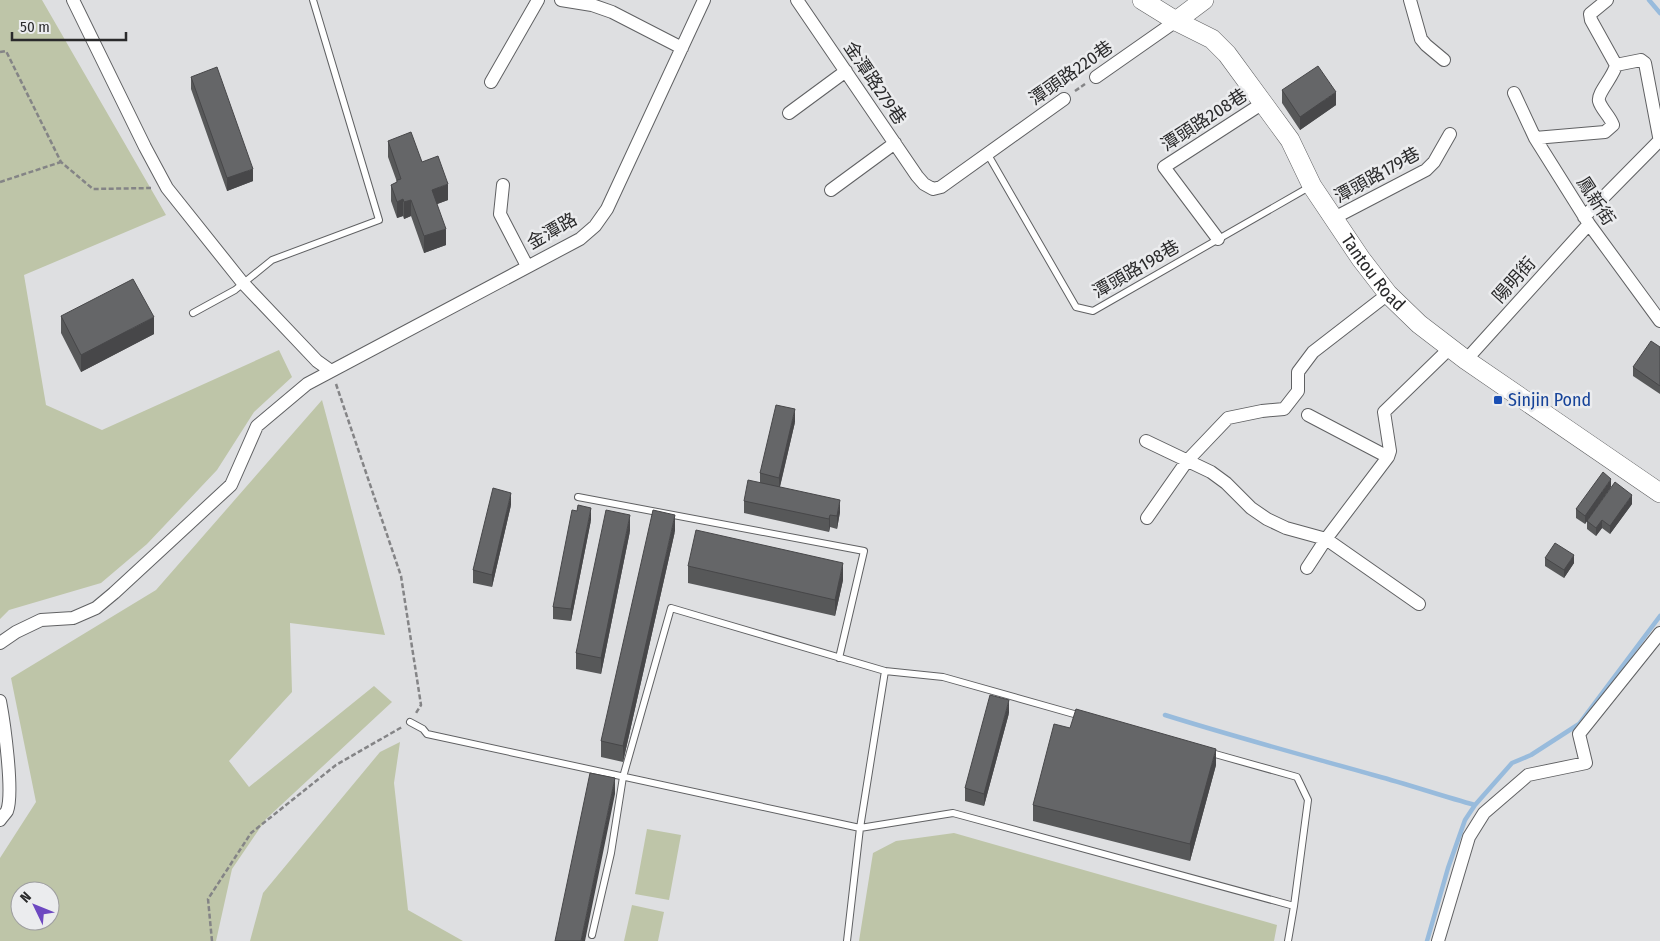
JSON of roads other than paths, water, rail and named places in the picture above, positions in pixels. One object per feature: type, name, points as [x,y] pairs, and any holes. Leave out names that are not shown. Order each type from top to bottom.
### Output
[{"type":"street","points":[[73,0],[167,188],[242,282],[317,361],[331,371]]},
{"type":"street","points":[[491,82],[538,0]]},
{"type":"street","points":[[560,0],[592,4],[682,48]]},
{"type":"street","name":"金潭路","points":[[0,642],[41,620],[73,618],[96,608],[231,485],[257,426],[307,384],[580,239],[596,226],[608,209],[704,0]]},
{"type":"street","name":"金潭路279巷","points":[[797,0],[924,184]]},
{"type":"street","name":"Tantou Road","points":[[1142,0],[1176,21],[1212,39],[1227,54],[1290,140],[1312,186],[1361,259],[1388,294],[1420,324],[1466,360],[1660,493]]},
{"type":"street","points":[[1176,21],[1204,0]]},
{"type":"street","points":[[1410,0],[1421,39],[1444,60]]},
{"type":"street","points":[[1535,138],[1605,132],[1610,129],[1612,125],[1611,118],[1599,102],[1599,96],[1615,72],[1616,66],[1591,20],[1590,14],[1608,0]]},
{"type":"street","name":"潭頭路220巷","points":[[1096,77],[1176,21]]},
{"type":"street","name":"陽明街","points":[[1466,360],[1587,220],[1660,141],[1645,64],[1641,60],[1616,66]]},
{"type":"street","points":[[788,113],[846,71]]},
{"type":"street","name":"鳳新街","points":[[1514,93],[1535,138],[1587,220],[1660,321]]},
{"type":"street","name":"潭頭路220巷","points":[[924,184],[933,189],[941,187],[1064,99]]},
{"type":"street","name":"潭頭路208巷","points":[[1218,239],[1164,167],[1263,103]]},
{"type":"street","name":"潭頭路179巷","points":[[1334,218],[1426,170],[1434,162],[1450,134]]},
{"type":"street","points":[[831,190],[895,143]]},
{"type":"street","points":[[503,185],[500,214],[527,266]]},
{"type":"street","points":[[1146,518],[1187,461],[1228,418],[1262,411],[1284,409],[1298,391],[1298,372],[1314,352],[1388,294]]},
{"type":"street","points":[[1307,568],[1326,539],[1388,457],[1390,450],[1384,412],[1450,348]]},
{"type":"street","points":[[1308,415],[1388,457]]},
{"type":"street","points":[[1146,442],[1211,472],[1226,483],[1251,508],[1267,519],[1286,528],[1326,539],[1419,604]]},
{"type":"street","points":[[1438,941],[1469,837],[1484,813],[1528,775],[1586,763],[1579,734],[1660,633]]},
{"type":"street","points":[[0,701],[9,794],[7,810],[0,820]]},
{"type":"lane","points":[[193,313],[234,290],[272,260],[379,220],[313,0]]},
{"type":"lane","name":"潭頭路198巷","points":[[987,153],[1076,307],[1093,311],[1312,186]]},
{"type":"lane","points":[[578,497],[864,551],[839,658]]},
{"type":"lane","points":[[592,935],[611,853],[623,777],[671,608],[886,672],[943,677],[1086,718]]},
{"type":"lane","points":[[847,941],[860,828],[886,672]]},
{"type":"lane","points":[[410,722],[423,729],[427,734],[860,828],[953,813],[1294,906]]},
{"type":"lane","points":[[1201,750],[1297,777],[1308,800],[1288,941]]},
{"type":"waterway","points":[[1649,0],[1660,13]]},
{"type":"waterway","points":[[1427,941],[1448,868],[1465,820],[1475,805],[1512,763],[1531,755],[1579,724],[1660,616]]},
{"type":"waterway","points":[[1165,715],[1475,805]]},
{"type":"place","name":"Sinjin Pond","points":[[1498,400]]}]
